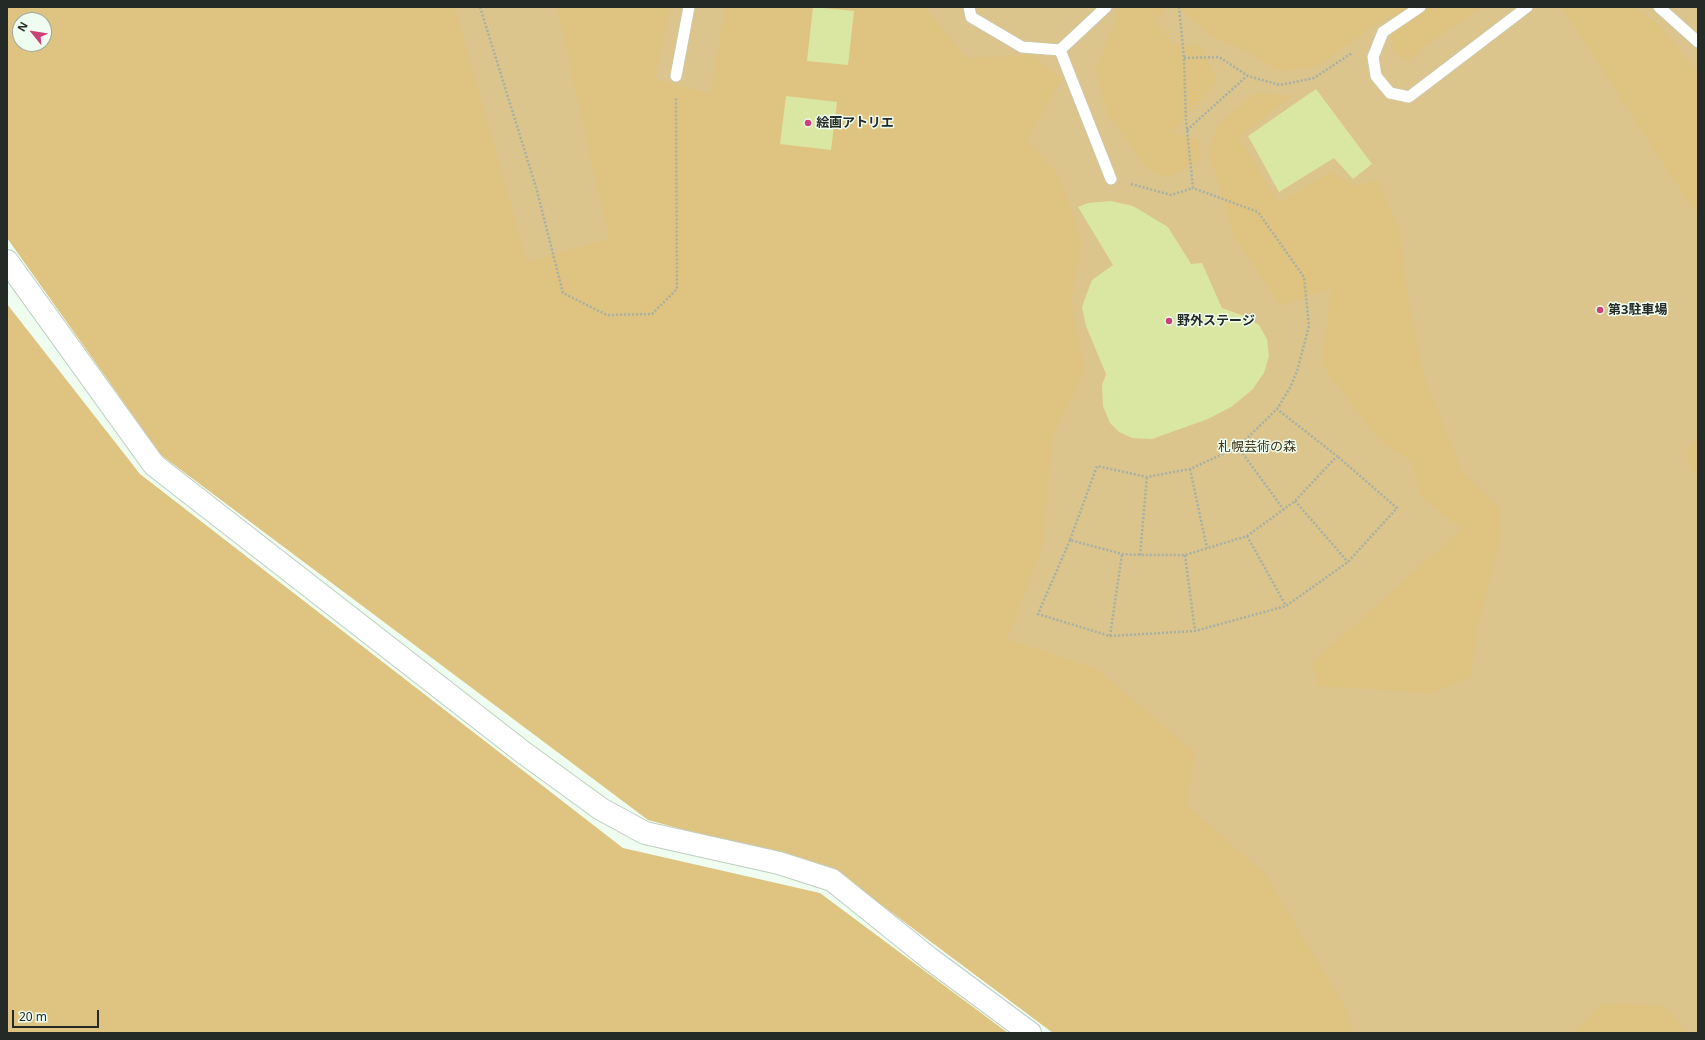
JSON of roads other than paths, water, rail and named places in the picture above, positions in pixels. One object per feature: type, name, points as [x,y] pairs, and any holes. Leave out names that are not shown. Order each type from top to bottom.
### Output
[{"type":"street","points":[[7,260],[154,465],[524,753],[601,809],[645,833],[779,863],[832,880],[929,958],[1030,1033]]},
{"type":"lane","points":[[676,76],[688,7]]},
{"type":"lane","points":[[969,7],[971,17],[1022,47],[1060,50],[1106,7]]},
{"type":"lane","points":[[1420,7],[1383,32],[1373,57],[1376,76],[1390,94],[1409,97],[1526,7]]},
{"type":"lane","points":[[1658,7],[1698,42]]},
{"type":"lane","points":[[1060,50],[1111,178]]},
{"type":"place","name":"絵画アトリエ","points":[[808,123]]},
{"type":"place","name":"第3駐車場","points":[[1600,310]]},
{"type":"place","name":"野外ステージ","points":[[1169,321]]},
{"type":"park label","name":"札幌芸術の森","points":[[1257,447]]}]
